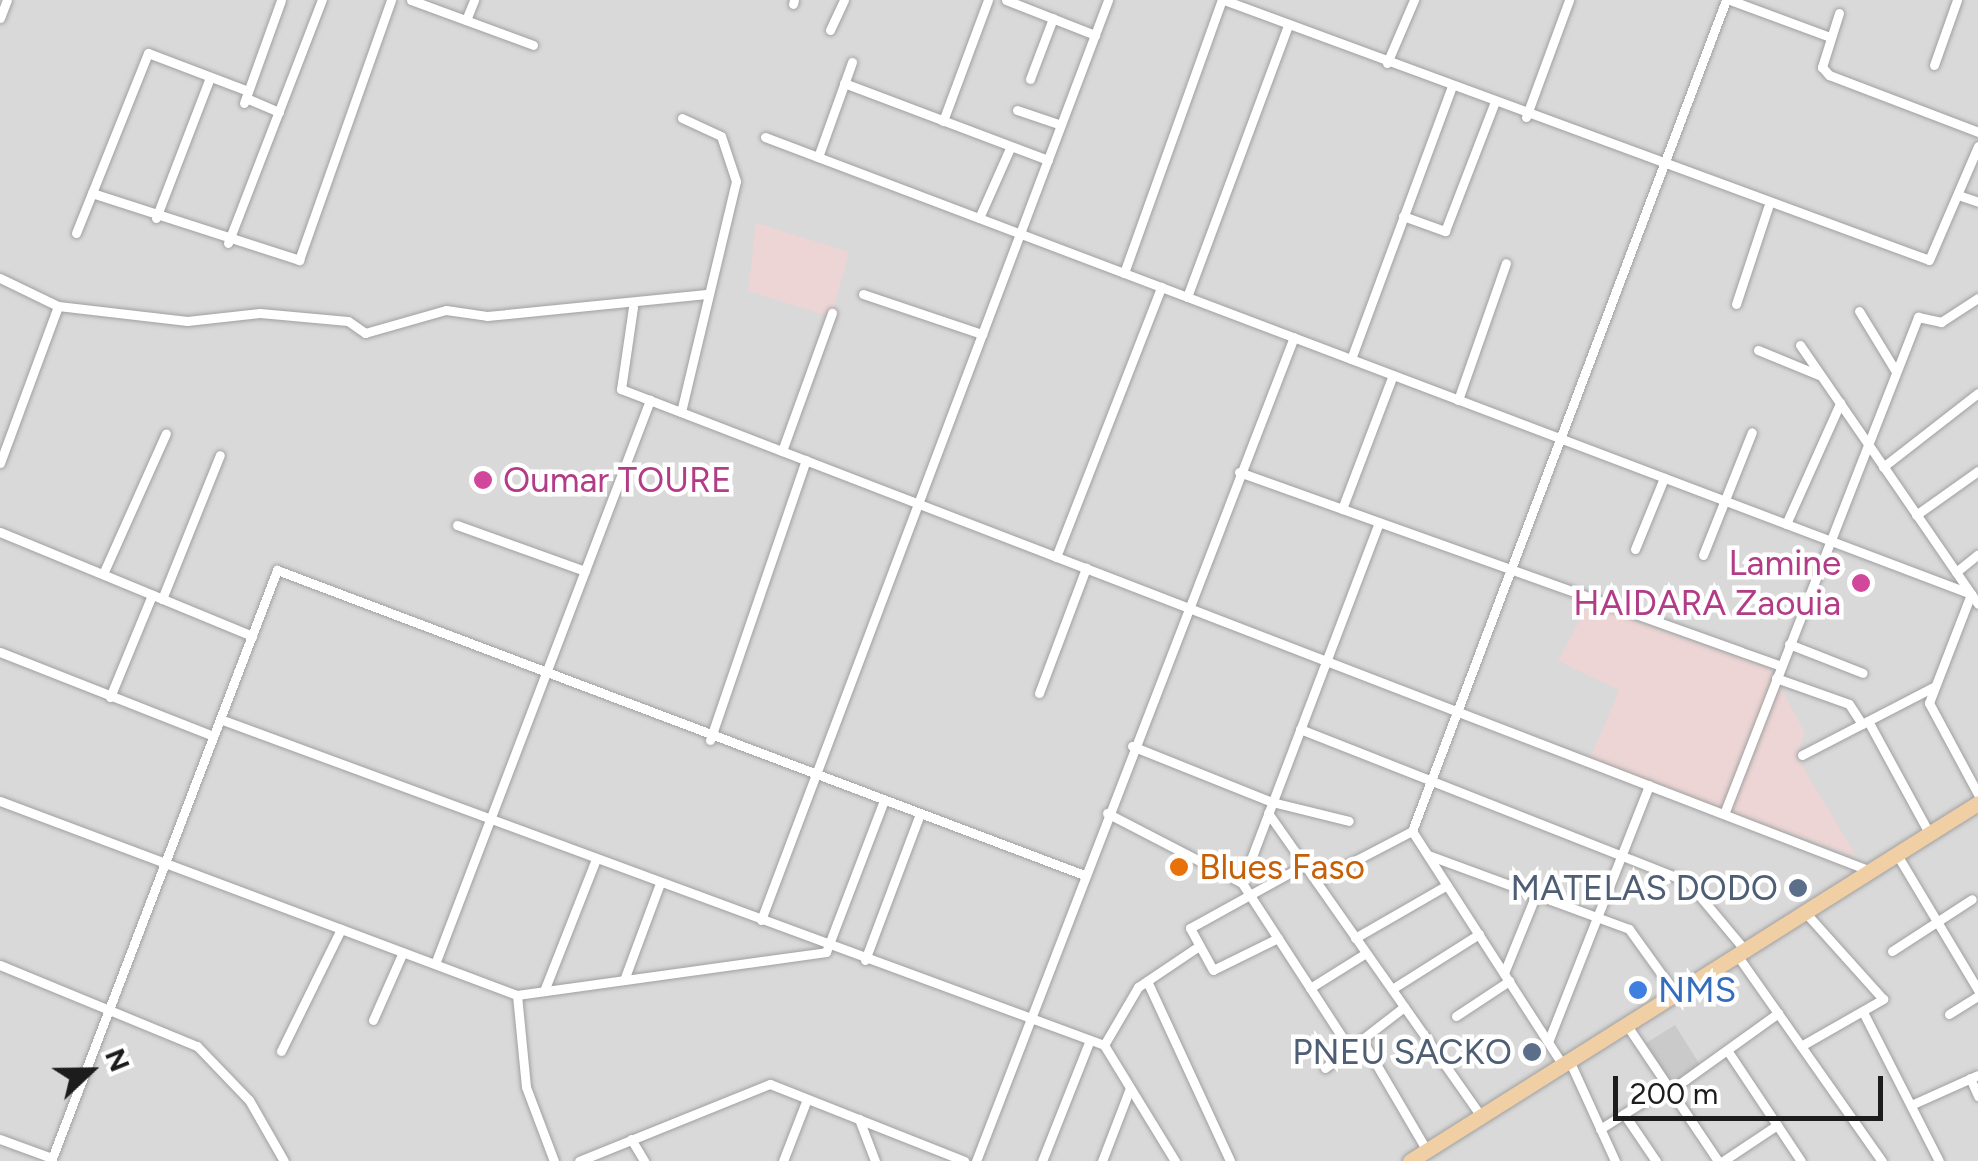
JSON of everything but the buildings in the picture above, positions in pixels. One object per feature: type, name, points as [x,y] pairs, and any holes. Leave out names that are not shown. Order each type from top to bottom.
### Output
[{"type":"main road","points":[[1410,1161],[1978,803]]},
{"type":"street","points":[[0,18],[7,0]]},
{"type":"street","points":[[246,97],[281,0]]},
{"type":"street","points":[[228,243],[322,0]]},
{"type":"street","points":[[92,193],[228,243],[299,260],[391,0]]},
{"type":"street","points":[[411,0],[532,45]]},
{"type":"street","points":[[466,20],[474,0]]},
{"type":"street","points":[[830,30],[844,0]]},
{"type":"street","points":[[943,120],[988,0]]},
{"type":"street","points":[[1006,0],[1095,35]]},
{"type":"street","points":[[761,920],[1108,0]]},
{"type":"street","points":[[1124,273],[1223,0],[1662,169],[1930,260],[1961,196],[1978,146]]},
{"type":"street","points":[[1387,63],[1414,0]]},
{"type":"street","points":[[1526,116],[1569,0]]},
{"type":"street","points":[[1316,881],[1412,830],[1728,0],[1830,37]]},
{"type":"street","points":[[1934,65],[1957,0]]},
{"type":"street","points":[[1839,13],[1822,67],[1829,75],[1978,132]]},
{"type":"street","points":[[1030,78],[1053,18]]},
{"type":"street","points":[[1187,297],[1288,25]]},
{"type":"street","points":[[76,233],[148,53],[210,76],[279,112]]},
{"type":"street","points":[[818,158],[852,62]]},
{"type":"street","points":[[156,218],[210,76]]},
{"type":"street","points":[[844,83],[1048,160]]},
{"type":"street","points":[[1350,359],[1451,88]]},
{"type":"street","points":[[1403,216],[1445,230],[1494,104]]},
{"type":"street","points":[[1017,110],[1061,125]]},
{"type":"street","points":[[681,412],[736,181],[721,136],[682,118]]},
{"type":"street","points":[[765,137],[1970,594]]},
{"type":"street","points":[[979,218],[1010,148]]},
{"type":"street","points":[[1961,196],[1978,202]]},
{"type":"street","points":[[1736,304],[1768,207]]},
{"type":"street","points":[[1458,400],[1506,263]]},
{"type":"street","points":[[0,278],[58,306],[187,321],[260,313],[348,321],[365,333],[446,310],[487,316],[633,307],[709,294]]},
{"type":"street","points":[[1056,556],[1161,287]]},
{"type":"street","points":[[863,294],[982,334]]},
{"type":"street","points":[[1724,814],[1918,316],[1942,322],[1978,298]]},
{"type":"street","points":[[0,463],[58,306]]},
{"type":"street","points":[[633,307],[621,389],[1868,870]]},
{"type":"street","points":[[1859,312],[1895,370]]},
{"type":"street","points":[[782,451],[832,313]]},
{"type":"street","points":[[976,1161],[1185,606],[1294,338]]},
{"type":"street","points":[[1800,345],[1978,604]]},
{"type":"street","points":[[1758,350],[1821,376]]},
{"type":"street","points":[[1342,509],[1392,375]]},
{"type":"street","points":[[1883,467],[1978,392]]},
{"type":"street","points":[[434,964],[650,400]]},
{"type":"street","points":[[1786,524],[1840,403]]},
{"type":"street","points":[[1703,555],[1752,432]]},
{"type":"street","points":[[102,574],[166,433]]},
{"type":"street","points":[[110,697],[220,455]]},
{"type":"street","points":[[710,740],[806,460]]},
{"type":"street","points":[[1916,515],[1978,471]]},
{"type":"street","points":[[1239,472],[1781,666]]},
{"type":"street","points":[[1636,549],[1664,478]]},
{"type":"street","points":[[1242,883],[1379,522]]},
{"type":"street","points":[[458,525],[585,570]]},
{"type":"street","points":[[0,532],[252,636]]},
{"type":"street","points":[[1956,572],[1978,554]]},
{"type":"street","points":[[1039,692],[1086,568]]},
{"type":"street","points":[[0,1138],[52,1160],[277,570],[544,678],[1084,875]]},
{"type":"street","points":[[1970,594],[1929,704],[1978,794]]},
{"type":"street","points":[[1789,644],[1862,674]]},
{"type":"street","points":[[0,652],[214,736]]},
{"type":"street","points":[[1776,678],[1849,704],[1865,722],[1929,832]]},
{"type":"street","points":[[1802,754],[1933,687]]},
{"type":"street","points":[[220,718],[865,960],[1104,1045],[1175,1161]]},
{"type":"street","points":[[1300,729],[1688,882],[1882,1161]]},
{"type":"street","points":[[1132,746],[1272,802],[1349,821]]},
{"type":"street","points":[[1548,1042],[1649,785]]},
{"type":"street","points":[[0,801],[517,995],[828,946]]},
{"type":"street","points":[[828,946],[883,803]]},
{"type":"street","points":[[1107,813],[1242,883],[1350,1049]]},
{"type":"street","points":[[1268,813],[1481,1116]]},
{"type":"street","points":[[865,960],[919,816]]},
{"type":"street","points":[[1412,830],[1548,1042],[1566,1062],[1616,1161]]},
{"type":"street","points":[[1896,853],[1978,993],[1949,1014]]},
{"type":"street","points":[[1428,854],[1629,929],[1675,994]]},
{"type":"street","points":[[544,991],[596,859]]},
{"type":"street","points":[[1278,938],[1213,970],[1190,928],[1304,865]]},
{"type":"street","points":[[624,980],[660,882]]},
{"type":"street","points":[[1355,938],[1447,885]]},
{"type":"street","points":[[1456,1016],[1507,977],[1536,894]]},
{"type":"street","points":[[1892,952],[1972,899]]},
{"type":"street","points":[[1802,1046],[1883,999],[1804,911]]},
{"type":"street","points":[[282,1051],[341,929]]},
{"type":"street","points":[[1392,989],[1479,934]]},
{"type":"street","points":[[1104,1045],[1120,1007],[1146,981],[1200,946]]},
{"type":"street","points":[[373,1020],[403,952]]},
{"type":"street","points":[[1310,988],[1366,952]]},
{"type":"street","points":[[0,965],[197,1046],[249,1100],[284,1161]]},
{"type":"street","points":[[1146,981],[1230,1161]]},
{"type":"street","points":[[517,995],[526,1087],[554,1161]]},
{"type":"street","points":[[1326,1068],[1404,1007]]},
{"type":"street","points":[[1863,1012],[1939,1161]]},
{"type":"street","points":[[1600,1129],[1669,1088],[1778,1013]]},
{"type":"street","points":[[1626,1024],[1720,1161],[1777,1125]]},
{"type":"street","points":[[1042,1161],[1090,1040]]},
{"type":"street","points":[[1362,1040],[1427,1150]]},
{"type":"street","points":[[1726,1050],[1801,1161]]},
{"type":"street","points":[[1910,1106],[1974,1076],[1978,1096]]},
{"type":"street","points":[[580,1161],[770,1084],[964,1161]]},
{"type":"street","points":[[1102,1161],[1130,1088]]},
{"type":"street","points":[[783,1161],[807,1098]]},
{"type":"street","points":[[1624,1114],[1656,1161]]},
{"type":"street","points":[[859,1120],[875,1161]]},
{"type":"street","points":[[631,1139],[644,1161]]},
{"type":"shaded area","points":[[0,0],[1978,0],[1978,1161],[0,1161]]},
{"type":"shaded area","points":[[756,223],[849,252],[831,317],[748,291]]},
{"type":"shaded area","points":[[1588,605],[1771,669],[1805,733],[1796,756],[1857,857],[1589,762],[1619,690],[1558,661]]},
{"type":"shaded area","points":[[1675,1025],[1701,1067],[1672,1085],[1646,1043]]},
{"type":"place","name":"Oumar TOURE","points":[[483,480]]},
{"type":"place","name":"Lamine HAIDARA Zaouia","points":[[1861,583]]},
{"type":"place","name":"Blues Faso","points":[[1179,867]]},
{"type":"place","name":"MATELAS DODO","points":[[1798,888]]},
{"type":"place","name":"NMS","points":[[1638,990]]},
{"type":"place","name":"PNEU SACKO","points":[[1532,1052]]}]
